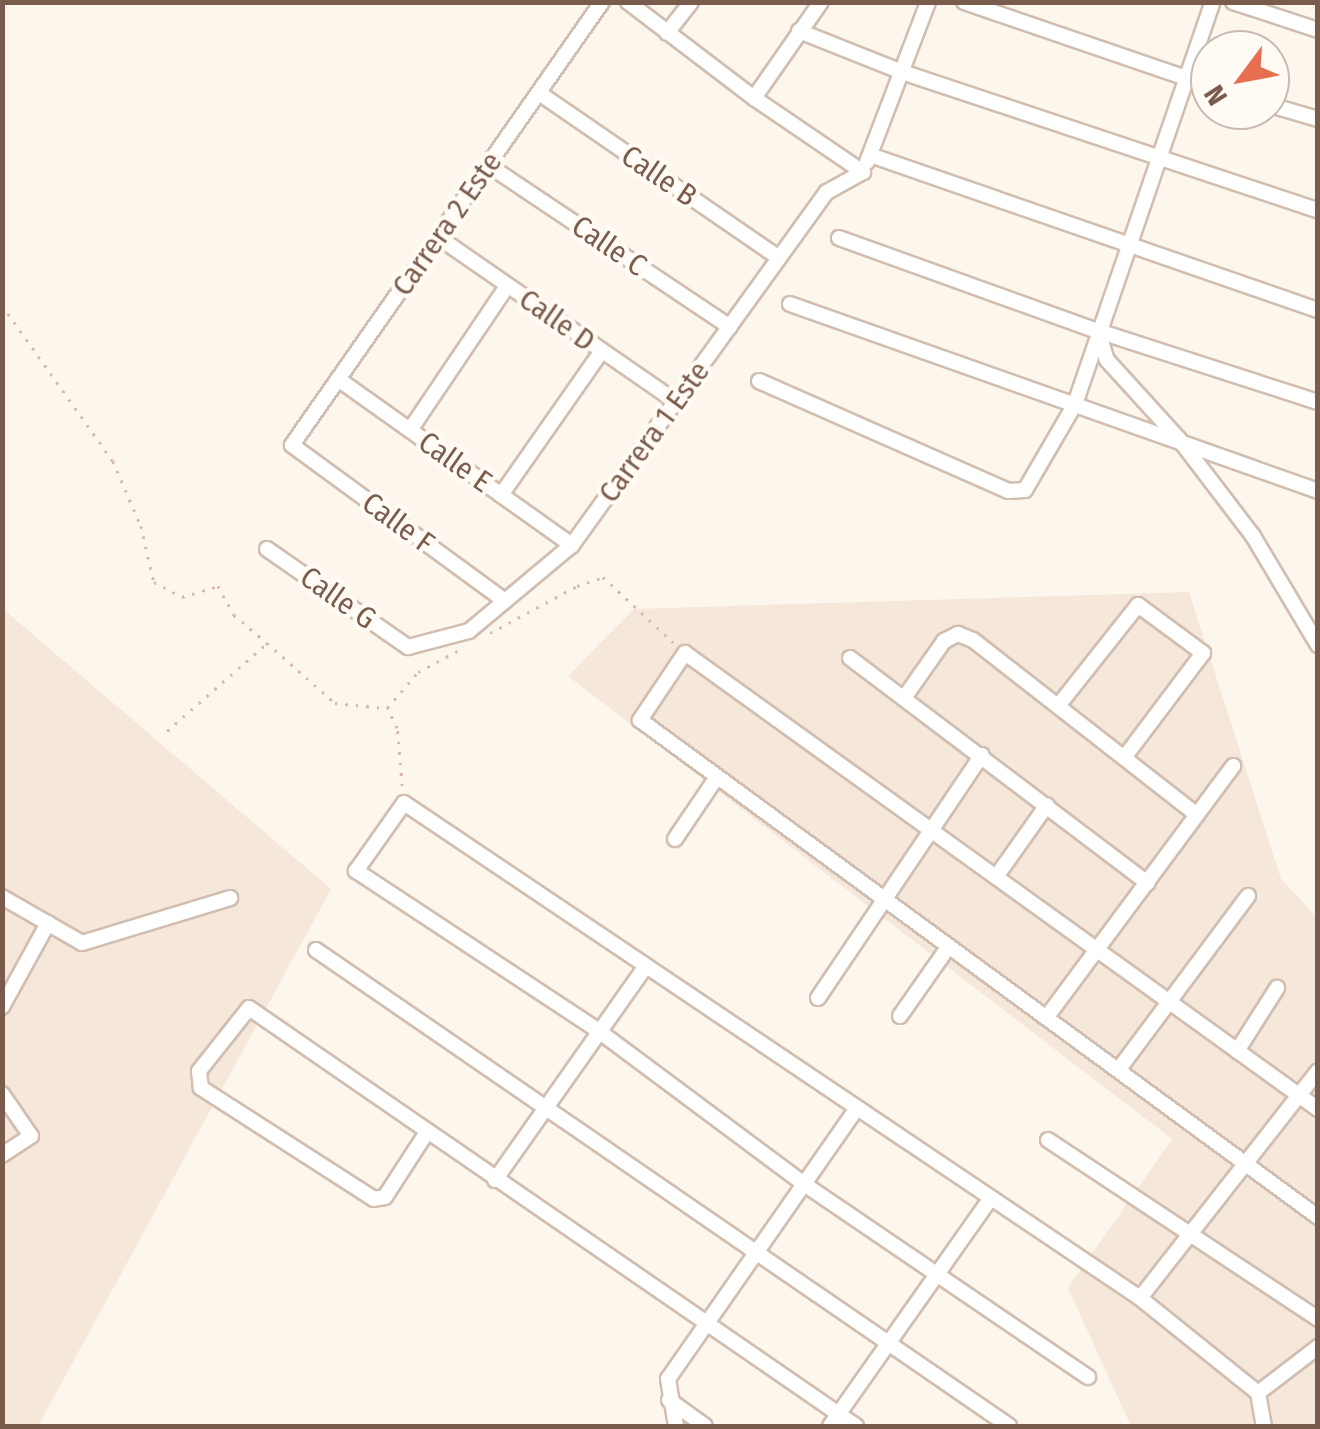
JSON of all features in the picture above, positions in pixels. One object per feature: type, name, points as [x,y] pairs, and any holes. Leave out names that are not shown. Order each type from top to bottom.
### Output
[{"type":"street","name":"Carrera 2 Este","points":[[292,445],[602,2]]},
{"type":"street","points":[[628,2],[754,98],[863,172],[928,2]]},
{"type":"street","points":[[667,33],[691,2]]},
{"type":"street","points":[[754,98],[821,2]]},
{"type":"street","points":[[964,2],[1188,79]]},
{"type":"street","points":[[759,381],[1008,491],[1025,490],[1075,404],[1213,2]]},
{"type":"street","points":[[1233,2],[1318,30]]},
{"type":"street","points":[[798,30],[902,72],[1318,210]]},
{"type":"street","name":"Calle B","points":[[539,93],[780,258]]},
{"type":"street","points":[[1290,111],[1318,120]]},
{"type":"street","points":[[870,155],[1318,310]]},
{"type":"street","name":"Calle C","points":[[488,165],[730,326]]},
{"type":"street","name":"Carrera 1 Este","points":[[408,647],[469,632],[572,545],[827,192],[863,172]]},
{"type":"street","name":"Calle D","points":[[438,237],[676,402]]},
{"type":"street","points":[[839,238],[1098,331],[1318,402]]},
{"type":"street","points":[[410,430],[508,286]]},
{"type":"street","points":[[790,304],[1318,490]]},
{"type":"street","points":[[1098,331],[1107,360],[1179,438],[1253,536],[1318,645]]},
{"type":"street","points":[[501,494],[602,351]]},
{"type":"street","name":"Calle E","points":[[338,379],[572,545]]},
{"type":"street","name":"Calle F","points":[[292,445],[505,601]]},
{"type":"street","name":"Calle G","points":[[267,549],[408,647]]},
{"type":"street","points":[[1058,706],[1138,605],[1203,653],[1124,758]]},
{"type":"street","points":[[904,698],[944,641],[958,634],[973,640],[1197,815]]},
{"type":"street","points":[[1318,1109],[685,653],[640,720],[1318,1217]]},
{"type":"street","points":[[850,658],[1146,883]]},
{"type":"street","points":[[818,998],[982,755]]},
{"type":"street","points":[[1046,1018],[1233,766]]},
{"type":"street","points":[[675,840],[717,776]]},
{"type":"street","points":[[1088,1378],[804,1184],[599,1031],[356,872],[404,803],[1140,1298],[1258,1393],[1264,1426]]},
{"type":"street","points":[[996,878],[1046,805]]},
{"type":"street","points":[[1119,1069],[1248,896]]},
{"type":"street","points":[[2,897],[82,943],[230,898]]},
{"type":"street","points":[[2,1007],[48,923]]},
{"type":"street","points":[[900,1016],[948,946]]},
{"type":"street","points":[[316,950],[1009,1426]]},
{"type":"street","points":[[495,1180],[646,966]]},
{"type":"street","points":[[1237,1051],[1278,988]]},
{"type":"street","points":[[427,1132],[385,1197],[374,1200],[201,1088],[198,1071],[249,1008],[427,1132],[495,1180],[705,1326],[834,1420],[856,1426]]},
{"type":"street","points":[[1140,1298],[1318,1071]]},
{"type":"street","points":[[2,1094],[32,1136],[2,1155]]},
{"type":"street","points":[[676,1426],[668,1400],[668,1380],[858,1108]]},
{"type":"street","points":[[1048,1140],[1318,1319]]},
{"type":"street","points":[[834,1420],[991,1198]]},
{"type":"street","points":[[1258,1393],[1318,1347]]},
{"type":"street","points":[[668,1400],[704,1426]]},
{"type":"path","points":[[2,305],[113,462],[142,526],[154,582],[182,597],[218,586],[234,615],[336,703],[387,708]]},
{"type":"path","points":[[482,638],[577,586],[603,577],[685,653]]},
{"type":"path","points":[[167,732],[268,642]]},
{"type":"path","points":[[387,708],[418,672],[466,646]]},
{"type":"path","points":[[387,708],[397,728],[404,803]]},
{"type":"shaded area","points":[[1189,592],[1281,879],[1317,917],[1317,1426],[1131,1426],[1068,1288],[1172,1139],[568,676],[634,609]]},
{"type":"shaded area","points":[[2,608],[331,889],[38,1426],[2,1426]]}]
